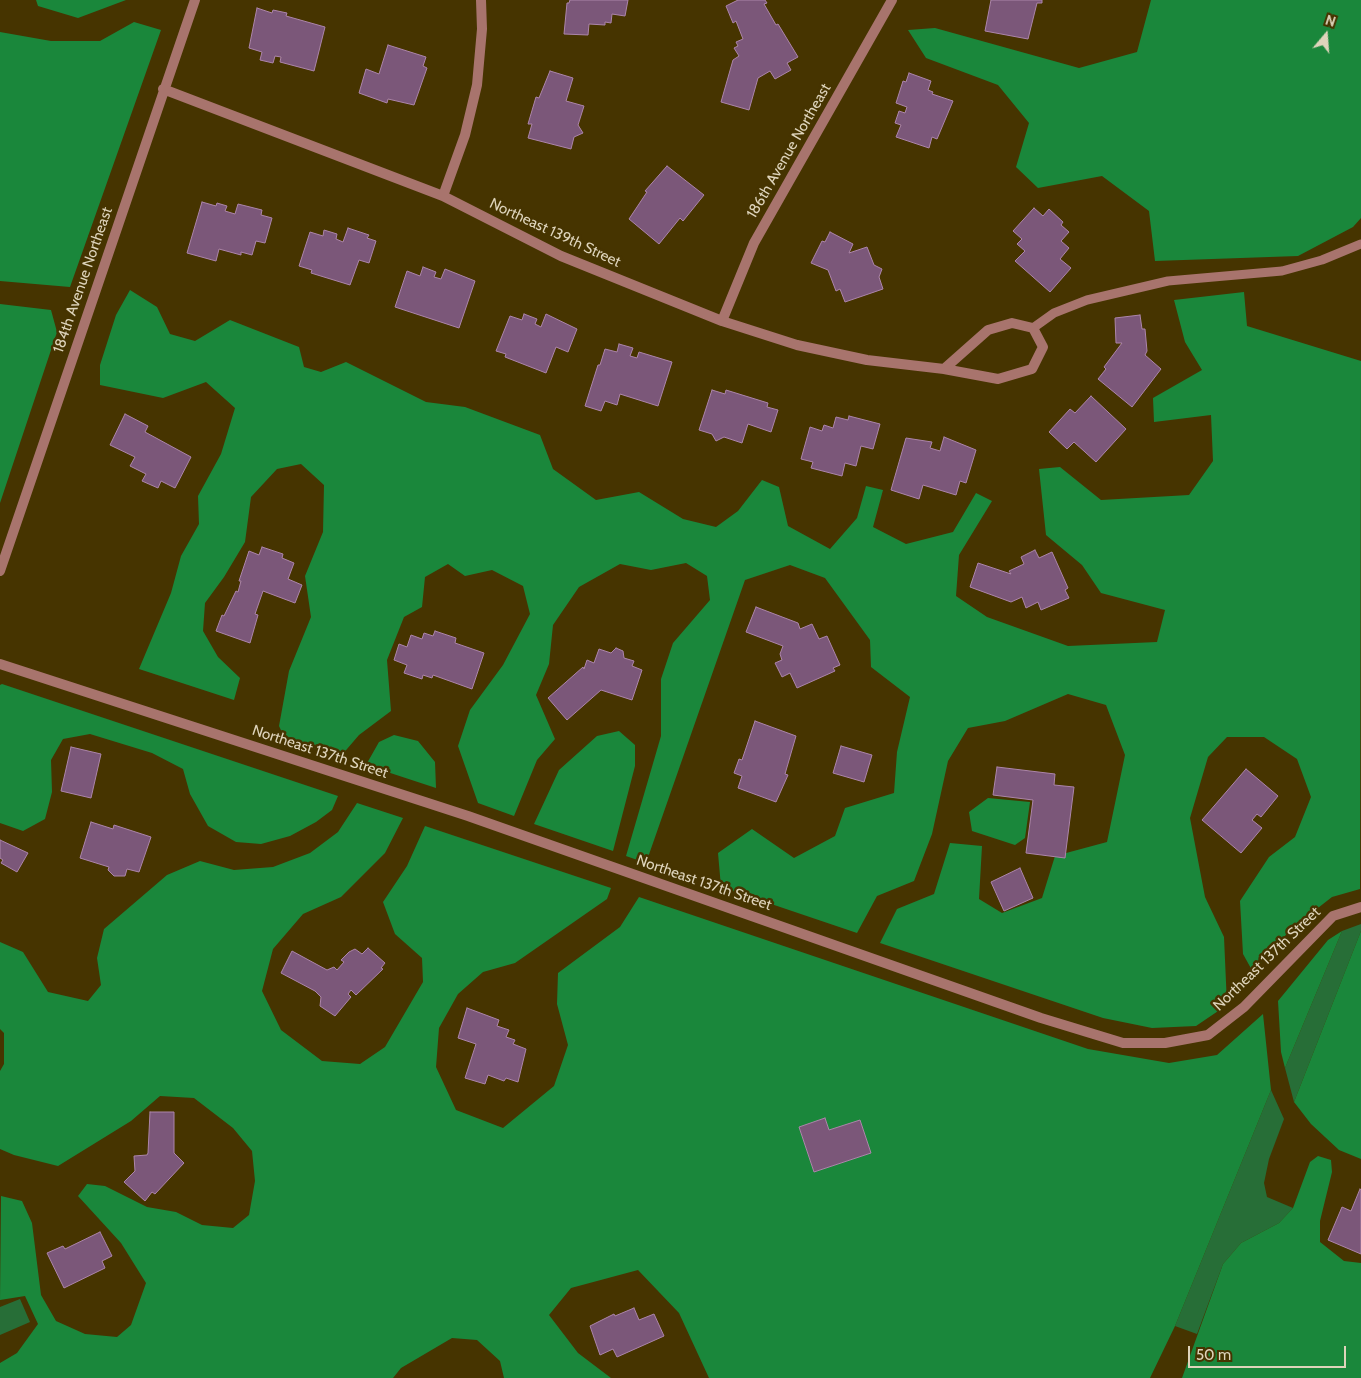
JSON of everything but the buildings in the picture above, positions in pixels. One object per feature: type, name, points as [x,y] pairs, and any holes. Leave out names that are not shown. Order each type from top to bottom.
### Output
[{"type":"street","name":"184th Avenue Northeast","points":[[0,571],[163,89],[195,0]]},
{"type":"street","points":[[443,196],[465,135],[477,85],[482,29],[480,0]]},
{"type":"street","name":"186th Avenue Northeast","points":[[722,322],[754,243],[892,0]]},
{"type":"street","name":"Northeast 139th Street","points":[[163,89],[443,196],[561,256],[722,322],[797,345],[867,360],[944,369],[998,379],[1032,369],[1043,347],[1033,328]]},
{"type":"street","points":[[944,369],[988,330],[1012,323],[1033,328]]},
{"type":"street","name":"Northeast 137th Street","points":[[0,664],[468,816],[1041,1018],[1123,1043],[1165,1044],[1208,1036],[1244,1007],[1333,916],[1361,907]]},
{"type":"lane","points":[[1033,328],[1054,313],[1087,300],[1168,281],[1282,271],[1322,260],[1361,244]]},
{"type":"green space","points":[[36,0],[126,0],[78,18],[38,6]]},
{"type":"green space","points":[[1151,0],[1361,0],[1361,218],[1353,227],[1298,256],[1155,261],[1149,211],[1102,176],[1038,188],[1016,167],[1029,123],[998,85],[926,58],[908,30],[935,28],[1079,68],[1137,52]]},
{"type":"green space","points":[[134,22],[161,30],[70,287],[0,281],[0,32],[51,41],[100,41]]},
{"type":"green space","points":[[130,290],[157,307],[170,334],[195,341],[230,320],[299,347],[304,367],[321,372],[346,362],[426,402],[465,407],[540,435],[553,469],[596,500],[639,492],[683,519],[716,527],[738,511],[762,480],[779,487],[788,526],[830,549],[857,518],[866,486],[883,490],[873,527],[906,544],[953,532],[976,493],[992,501],[959,555],[956,596],[987,617],[1068,646],[1157,642],[1165,610],[1101,593],[1082,565],[1046,535],[1039,469],[1060,467],[1101,500],[1189,495],[1213,461],[1211,415],[1154,422],[1153,398],[1202,370],[1185,342],[1174,300],[1244,292],[1247,326],[1361,361],[1360,889],[1332,897],[1291,929],[1253,972],[1243,954],[1240,901],[1269,857],[1295,837],[1311,797],[1297,759],[1264,737],[1227,737],[1208,757],[1190,818],[1205,897],[1224,937],[1227,1005],[1196,1026],[1152,1028],[1103,1018],[880,943],[897,909],[934,894],[950,843],[982,846],[979,899],[1002,913],[1042,898],[1055,856],[1107,842],[1125,755],[1106,705],[1068,694],[1005,721],[968,728],[948,761],[932,834],[914,881],[877,896],[857,933],[721,887],[718,853],[752,829],[794,858],[835,836],[845,808],[894,793],[897,752],[910,697],[871,667],[870,640],[825,578],[790,565],[745,580],[646,863],[626,856],[661,736],[661,679],[673,643],[710,600],[707,576],[686,563],[651,570],[620,564],[579,587],[553,625],[549,664],[536,695],[555,739],[537,760],[514,816],[478,803],[458,746],[470,710],[503,665],[530,614],[523,586],[492,570],[465,576],[448,564],[425,577],[422,607],[404,617],[387,660],[391,711],[359,735],[341,756],[286,741],[279,726],[289,671],[311,617],[305,576],[323,532],[324,485],[301,464],[277,469],[251,497],[245,542],[224,577],[205,603],[203,631],[218,657],[240,678],[234,700],[139,669],[171,593],[181,556],[199,524],[198,496],[221,454],[235,408],[206,382],[163,398],[100,385],[100,365],[116,315]]},
{"type":"green space","points":[[0,304],[51,310],[57,332],[0,503]]},
{"type":"green space","points":[[2,684],[338,796],[332,810],[316,822],[290,836],[261,844],[236,842],[208,826],[190,794],[183,769],[152,753],[90,734],[63,739],[51,760],[52,792],[45,819],[23,831],[0,823],[0,685]]},
{"type":"green space","points":[[619,731],[635,745],[635,766],[613,851],[534,824],[559,770],[597,736]]},
{"type":"green space","points":[[394,735],[418,741],[435,762],[436,788],[366,765],[379,742]]},
{"type":"green space","points":[[988,798],[1030,802],[1025,838],[1015,845],[972,831],[969,812]]},
{"type":"green space","points":[[357,803],[403,818],[385,853],[341,897],[303,914],[273,949],[262,991],[281,1030],[322,1061],[360,1064],[385,1047],[423,982],[422,958],[395,934],[383,902],[407,866],[425,826],[611,888],[607,899],[515,963],[483,972],[458,994],[439,1028],[436,1067],[456,1110],[503,1128],[554,1086],[568,1045],[557,1004],[558,973],[620,927],[639,897],[1088,1049],[1169,1063],[1217,1055],[1263,1014],[1271,1090],[1175,1326],[1150,1378],[709,1378],[679,1313],[638,1270],[571,1288],[549,1315],[578,1353],[611,1378],[504,1378],[500,1361],[477,1340],[452,1338],[401,1368],[393,1378],[0,1378],[0,1363],[17,1353],[38,1324],[25,1296],[0,1300],[1,1196],[22,1201],[32,1223],[41,1295],[56,1321],[85,1334],[117,1337],[131,1325],[146,1283],[121,1243],[78,1196],[87,1184],[105,1186],[147,1207],[176,1212],[202,1225],[233,1228],[249,1215],[255,1181],[252,1151],[233,1128],[194,1098],[160,1096],[131,1121],[58,1166],[14,1155],[0,1149],[0,1071],[4,1064],[4,1033],[0,1029],[0,942],[23,952],[48,992],[88,1001],[101,985],[97,958],[104,929],[167,875],[200,861],[234,870],[273,867],[310,853],[338,832]]},
{"type":"green space","points":[[1361,924],[1361,931],[1294,1102],[1285,1068],[1342,931]]},
{"type":"green space","points":[[1342,931],[1285,1068],[1281,1052],[1278,1001],[1328,940]]},
{"type":"green space","points":[[1361,931],[1361,1159],[1339,1150],[1311,1124],[1294,1102]]},
{"type":"green space","points":[[1271,1090],[1284,1119],[1269,1159],[1264,1183],[1267,1197],[1293,1208],[1279,1223],[1241,1243],[1223,1264],[1197,1334],[1175,1326]]},
{"type":"green space","points":[[1318,1156],[1331,1160],[1332,1172],[1320,1221],[1320,1242],[1344,1261],[1361,1263],[1361,1378],[1182,1378],[1223,1264],[1241,1243],[1279,1223],[1293,1208],[1310,1162]]},
{"type":"green space","points":[[20,1299],[30,1322],[0,1335],[0,1307]]}]
